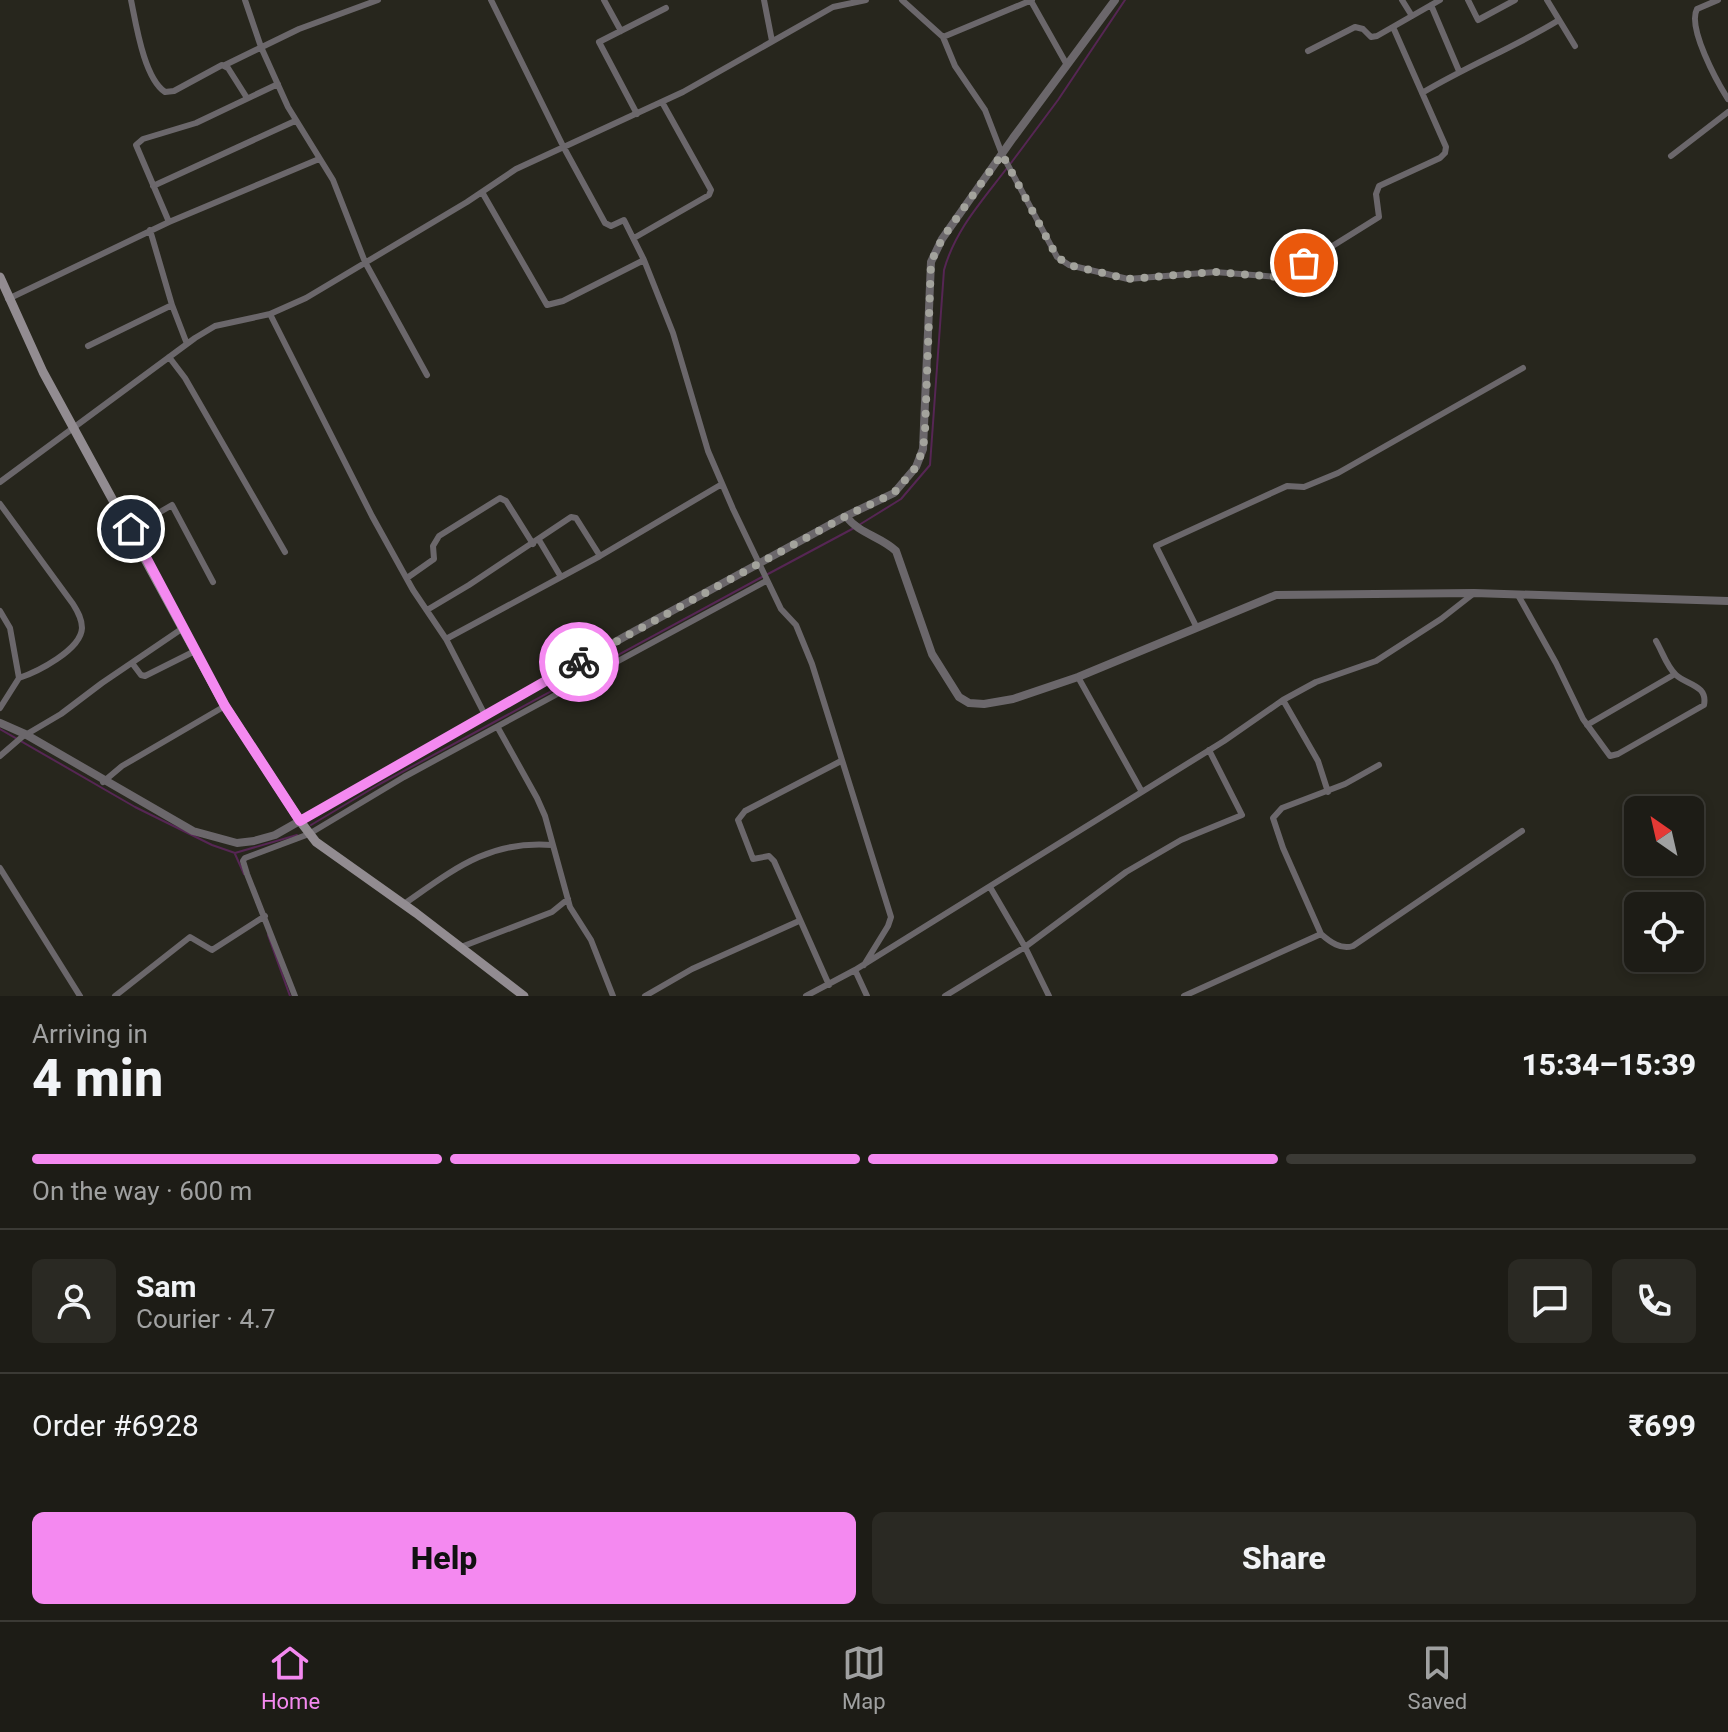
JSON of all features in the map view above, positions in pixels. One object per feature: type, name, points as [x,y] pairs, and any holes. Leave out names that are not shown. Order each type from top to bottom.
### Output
[{"type":"main road","points":[[0,277],[5,296],[73,428],[131,529],[225,706],[309,834],[524,996]]},
{"type":"street","points":[[131,0],[147,65],[162,90],[174,91],[261,47],[329,17],[378,0]]},
{"type":"street","points":[[245,0],[261,47],[295,121],[340,194],[365,262],[427,375]]},
{"type":"street","points":[[491,0],[563,146],[606,224],[611,226],[623,219],[634,238],[673,333],[708,451],[759,568],[781,609],[796,625],[812,664],[891,917],[864,965]]},
{"type":"street","points":[[604,0],[621,31]]},
{"type":"street","points":[[764,0],[772,41]]},
{"type":"street","points":[[0,482],[215,326],[270,314],[306,298],[516,169],[662,102],[833,7],[866,0]]},
{"type":"street","points":[[902,0],[943,37],[955,66],[985,110],[1002,154],[1057,257],[1065,263],[1128,279],[1215,272],[1282,276],[1379,217],[1376,194],[1380,185],[1443,155],[1446,147],[1393,27]]},
{"type":"street","points":[[943,37],[1031,0],[1067,65]]},
{"type":"street","points":[[0,723],[193,831],[232,842],[265,838],[485,715],[850,522],[894,493],[916,467],[923,449],[931,262],[942,239],[1115,0]]},
{"type":"street","points":[[1402,0],[1412,16]]},
{"type":"street","points":[[1308,51],[1355,27],[1363,29],[1373,38],[1440,0]]},
{"type":"street","points":[[1468,0],[1474,16],[1480,20],[1515,0]]},
{"type":"street","points":[[1547,0],[1575,46]]},
{"type":"street","points":[[1718,0],[1697,9],[1694,19],[1715,78],[1728,99]]},
{"type":"street","points":[[1431,5],[1459,71]]},
{"type":"street","points":[[637,114],[599,42],[666,8]]},
{"type":"street","points":[[1422,93],[1459,71],[1525,41],[1559,20]]},
{"type":"street","points":[[225,65],[247,98]]},
{"type":"street","points":[[169,222],[135,148],[138,142],[196,123],[278,84]]},
{"type":"street","points":[[634,238],[711,193],[711,186],[662,102]]},
{"type":"street","points":[[1671,156],[1728,112]]},
{"type":"street","points":[[153,186],[295,121]]},
{"type":"street","points":[[5,296],[150,230],[319,159]]},
{"type":"street","points":[[482,192],[547,305],[563,301],[644,260]]},
{"type":"street","points":[[150,230],[187,344]]},
{"type":"street","points":[[88,346],[172,305]]},
{"type":"street","points":[[270,314],[372,516],[446,639],[485,715]]},
{"type":"street","points":[[169,357],[185,378],[285,552]]},
{"type":"street","points":[[1197,628],[1156,546],[1287,486],[1304,487],[1338,473],[1523,368]]},
{"type":"street","points":[[446,639],[600,556],[722,484]]},
{"type":"street","points":[[407,578],[431,564],[434,559],[433,546],[439,536],[500,498],[506,501],[561,577]]},
{"type":"street","points":[[0,504],[73,604],[82,630],[81,635],[49,666],[19,678],[0,708]]},
{"type":"street","points":[[131,529],[172,505],[213,582]]},
{"type":"street","points":[[427,610],[573,517],[600,556]]},
{"type":"street","points":[[850,522],[883,539],[896,551],[932,654],[959,697],[969,703],[1013,699],[1078,677],[1276,595],[1474,593],[1728,601]]},
{"type":"street","points":[[295,996],[262,918],[243,861],[250,855],[309,834],[378,792],[766,580]]},
{"type":"street","points":[[806,996],[864,965],[990,887],[1283,700],[1328,676],[1376,661],[1441,619],[1474,593]]},
{"type":"street","points":[[1518,595],[1587,725],[1606,754],[1612,756],[1701,707],[1706,701],[1700,689],[1675,674],[1656,641]]},
{"type":"street","points":[[0,611],[10,628],[19,678]]},
{"type":"street","points":[[0,756],[21,737],[61,714],[183,628]]},
{"type":"street","points":[[132,663],[145,676],[195,651]]},
{"type":"street","points":[[1587,725],[1675,674]]},
{"type":"street","points":[[1078,677],[1142,792]]},
{"type":"street","points":[[1283,700],[1318,761],[1328,792]]},
{"type":"street","points":[[103,782],[122,766],[225,706]]},
{"type":"street","points":[[498,728],[537,798],[568,899],[591,940],[613,996]]},
{"type":"street","points":[[945,996],[1025,947],[1126,872],[1181,840],[1242,815],[1209,750]]},
{"type":"street","points":[[829,985],[774,861],[769,856],[753,859],[738,824],[738,816],[804,778],[841,761]]},
{"type":"street","points":[[1379,765],[1328,792],[1282,808],[1273,818],[1321,934],[1331,943],[1344,948],[1353,946],[1522,831]]},
{"type":"street","points":[[404,904],[449,872],[486,854],[517,844],[552,845]]},
{"type":"street","points":[[0,868],[80,996]]},
{"type":"street","points":[[990,887],[1049,996]]},
{"type":"street","points":[[461,947],[552,912],[568,899]]},
{"type":"street","points":[[115,996],[190,937],[212,950],[262,918]]},
{"type":"street","points":[[645,996],[692,969],[799,921]]},
{"type":"street","points":[[1184,996],[1321,934]]},
{"type":"street","points":[[855,970],[867,996]]},
{"type":"waterway","points":[[1011,163],[1058,100],[1125,0]]},
{"type":"waterway","points":[[859,525],[901,499],[930,465],[944,270],[962,229],[1007,168]]},
{"type":"waterway","points":[[768,574],[854,528]]},
{"type":"waterway","points":[[311,825],[378,785],[762,577]]},
{"type":"waterway","points":[[0,729],[135,807],[212,845],[235,853],[297,835]]},
{"type":"waterway","points":[[235,854],[244,874]]},
{"type":"waterway","points":[[268,935],[290,996]]},
{"type":"way so far","points":[[579,662],[846,516],[894,493],[906,481],[923,449],[925,432],[931,262],[942,239],[1002,154],[1046,239],[1059,260],[1069,265],[1128,279],[1143,279],[1215,272],[1278,277],[1304,263]]},
{"type":"route","points":[[131,529],[225,706],[300,821],[579,662]]}]
